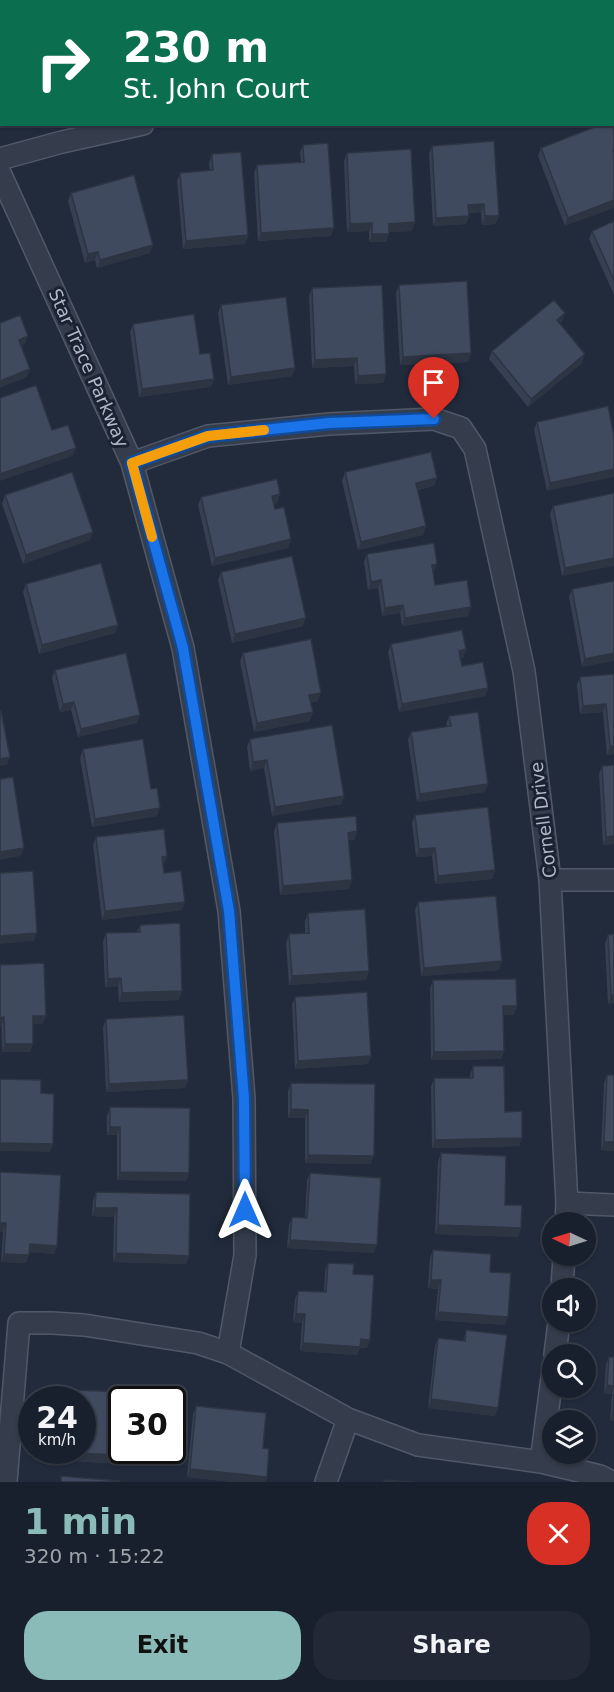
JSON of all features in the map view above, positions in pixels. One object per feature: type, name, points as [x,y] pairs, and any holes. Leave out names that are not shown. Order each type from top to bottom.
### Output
[{"type":"street","points":[[0,159],[134,126]]},
{"type":"street","name":"Star Trace Parkway","points":[[0,173],[132,463],[183,648],[229,911],[244,1098],[245,1255],[228,1353]]},
{"type":"street","name":"Cornell Drive","points":[[132,463],[208,436],[329,423],[434,419],[461,428],[475,449],[524,671],[550,880],[566,1212]]},
{"type":"street","points":[[550,880],[614,880]]},
{"type":"street","points":[[572,1212],[614,1205]]},
{"type":"street","points":[[6,1482],[19,1323],[52,1323],[138,1332],[198,1343],[228,1353],[348,1419],[418,1445],[541,1462],[600,1476],[612,1482]]},
{"type":"street","points":[[541,1462],[549,1398]]},
{"type":"street","points":[[326,1482],[348,1419]]},
{"type":"building","points":[[597,126],[614,126],[614,200],[568,218],[541,148]]},
{"type":"building","points":[[494,141],[499,216],[485,216],[484,204],[468,205],[469,216],[436,218],[432,146]]},
{"type":"building","points":[[328,143],[334,228],[261,233],[257,165],[304,162],[303,145]]},
{"type":"building","points":[[411,149],[415,222],[389,224],[389,234],[372,234],[372,223],[350,224],[347,153]]},
{"type":"building","points":[[241,152],[248,235],[186,241],[180,173],[213,170],[212,154]]},
{"type":"building","points":[[134,175],[153,245],[100,260],[98,252],[88,254],[71,193]]},
{"type":"building","points":[[614,221],[614,280],[592,231]]},
{"type":"building","points":[[467,281],[471,353],[403,357],[399,285]]},
{"type":"building","points":[[382,285],[386,374],[358,376],[357,358],[315,360],[312,288]]},
{"type":"building","points":[[286,297],[295,368],[231,377],[221,305]]},
{"type":"building","points":[[554,300],[565,313],[557,320],[585,354],[531,399],[492,351]]},
{"type":"building","points":[[194,314],[200,354],[210,353],[214,379],[142,389],[133,324]]},
{"type":"building","points":[[20,315],[28,336],[19,340],[30,369],[0,381],[0,323]]},
{"type":"building","points":[[36,385],[52,430],[68,425],[76,448],[0,474],[0,398]]},
{"type":"building","points":[[608,406],[614,436],[614,469],[550,483],[537,422]]},
{"type":"building","points":[[431,452],[437,478],[416,483],[426,526],[361,542],[345,472]]},
{"type":"building","points":[[72,472],[93,532],[26,555],[5,495]]},
{"type":"building","points":[[277,479],[280,494],[272,496],[275,509],[284,507],[291,539],[215,558],[201,497]]},
{"type":"building","points":[[614,493],[614,558],[565,568],[553,506]]},
{"type":"building","points":[[434,543],[437,564],[432,565],[435,585],[467,580],[471,607],[405,618],[403,605],[385,608],[381,580],[371,582],[367,554]]},
{"type":"building","points":[[292,556],[306,618],[235,634],[221,572]]},
{"type":"building","points":[[101,563],[118,625],[42,645],[26,584]]},
{"type":"building","points":[[614,581],[614,653],[585,659],[572,589]]},
{"type":"building","points":[[462,630],[466,649],[459,651],[462,666],[483,662],[488,688],[402,704],[391,644]]},
{"type":"building","points":[[311,639],[321,693],[309,695],[313,712],[257,723],[243,653]]},
{"type":"building","points":[[126,653],[140,715],[81,729],[74,702],[63,704],[55,670]]},
{"type":"building","points":[[614,674],[614,746],[610,746],[606,704],[583,706],[580,677]]},
{"type":"building","points":[[0,711],[10,757],[0,759]]},
{"type":"building","points":[[478,712],[488,784],[420,794],[411,732],[451,726],[449,716]]},
{"type":"building","points":[[332,725],[344,796],[275,807],[267,760],[253,762],[250,739]]},
{"type":"building","points":[[143,739],[151,789],[157,788],[160,808],[95,819],[83,749]]},
{"type":"building","points":[[614,765],[614,836],[606,837],[602,766]]},
{"type":"building","points":[[13,777],[24,848],[0,852],[0,779]]},
{"type":"building","points":[[488,807],[495,870],[438,876],[435,848],[419,849],[415,815]]},
{"type":"building","points":[[356,816],[357,831],[348,833],[352,880],[283,886],[277,823]]},
{"type":"building","points":[[164,829],[167,856],[162,857],[164,873],[181,871],[185,902],[105,911],[96,837]]},
{"type":"building","points":[[33,871],[37,933],[0,936],[0,873]]},
{"type":"building","points":[[496,896],[502,961],[424,968],[418,902]]},
{"type":"building","points":[[365,909],[369,971],[292,976],[289,934],[309,933],[308,913]]},
{"type":"building","points":[[180,923],[182,991],[122,993],[121,978],[108,979],[106,933],[140,932],[140,925]]},
{"type":"building","points":[[614,934],[614,995],[611,995],[608,935]]},
{"type":"building","points":[[44,963],[46,1016],[33,1016],[33,1044],[5,1044],[4,1017],[0,1018],[0,965]]},
{"type":"building","points":[[516,979],[517,1006],[503,1006],[504,1051],[434,1052],[433,980]]},
{"type":"building","points":[[367,992],[371,1056],[298,1061],[295,997]]},
{"type":"building","points":[[184,1015],[188,1080],[109,1084],[106,1019]]},
{"type":"building","points":[[473,1066],[504,1066],[505,1112],[522,1111],[522,1138],[435,1140],[434,1078],[473,1078]]},
{"type":"building","points":[[607,1075],[614,1075],[614,1142],[604,1142]]},
{"type":"building","points":[[0,1079],[41,1080],[41,1093],[54,1094],[53,1144],[0,1143]]},
{"type":"building","points":[[291,1083],[375,1084],[374,1156],[308,1155],[308,1110],[291,1109]]},
{"type":"building","points":[[110,1107],[190,1108],[189,1173],[120,1172],[120,1127],[110,1127]]},
{"type":"building","points":[[441,1153],[506,1156],[505,1205],[522,1205],[521,1228],[438,1225]]},
{"type":"building","points":[[0,1172],[61,1175],[57,1246],[30,1244],[29,1255],[4,1254],[6,1223],[0,1223]]},
{"type":"building","points":[[310,1173],[381,1178],[377,1245],[290,1240],[292,1217],[307,1218]]},
{"type":"building","points":[[96,1192],[190,1194],[189,1256],[116,1253],[117,1208],[95,1208]]},
{"type":"building","points":[[433,1250],[491,1254],[490,1272],[511,1273],[508,1317],[438,1312],[441,1280],[431,1280]]},
{"type":"building","points":[[328,1263],[354,1264],[353,1274],[374,1275],[370,1340],[361,1339],[360,1347],[303,1343],[305,1314],[296,1314],[298,1291],[326,1292]]},
{"type":"building","points":[[466,1330],[507,1335],[498,1408],[431,1399],[438,1338],[465,1341]]},
{"type":"building","points":[[609,1357],[614,1357],[614,1386],[607,1385]]},
{"type":"building","points":[[96,1391],[108,1391],[108,1454],[96,1454]]},
{"type":"building","points":[[196,1406],[266,1413],[263,1448],[269,1449],[267,1477],[190,1469]]},
{"type":"building","points":[[61,1476],[120,1481],[120,1482],[61,1482]]},
{"type":"building","points":[[384,1480],[412,1482],[384,1482]]},
{"type":"slow traffic","points":[[152,537],[132,463],[208,436],[264,430]]},
{"type":"route","points":[[245,1210],[244,1098],[229,911],[183,648],[132,463],[208,436],[329,423],[434,419]]}]
